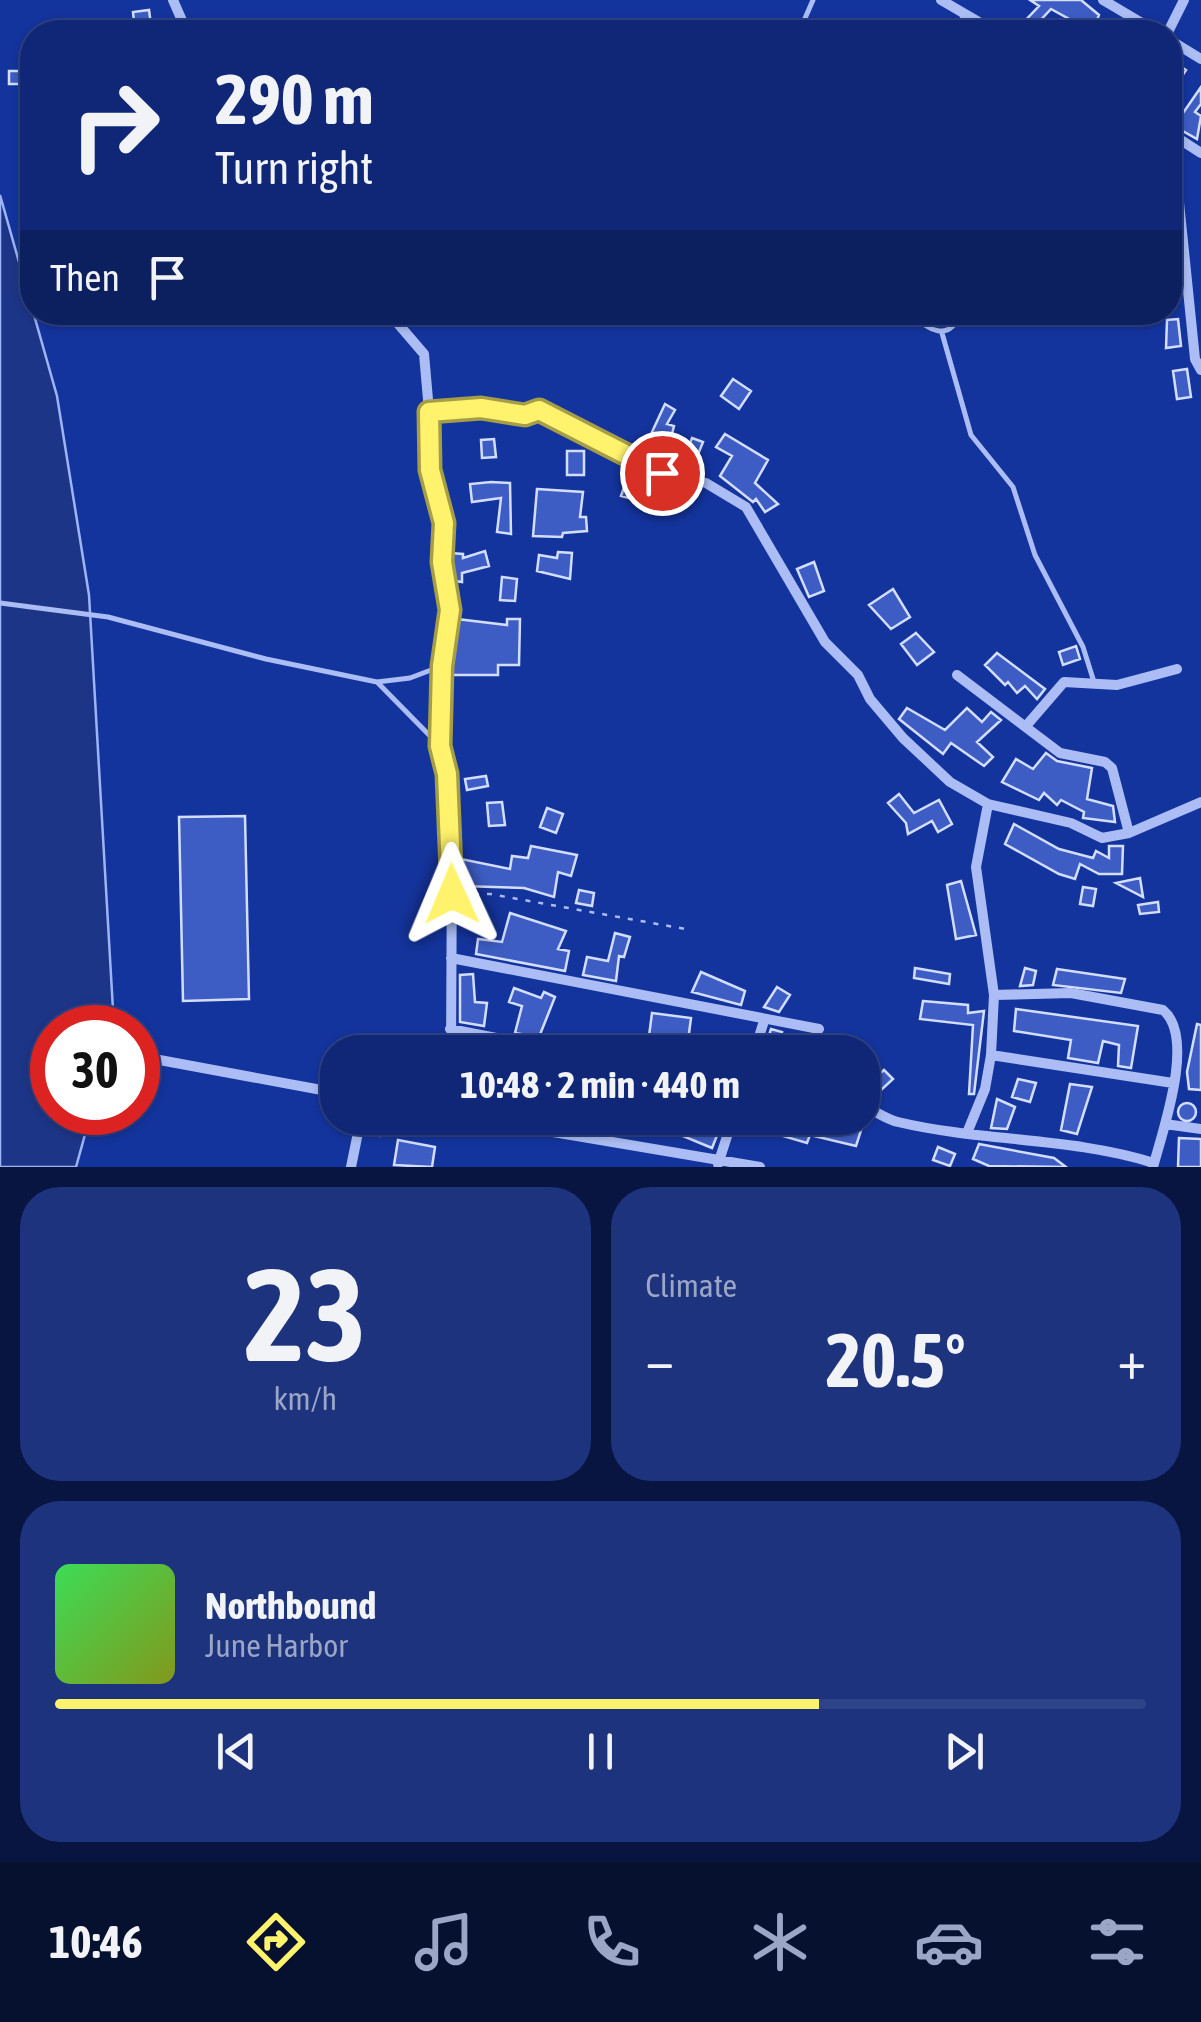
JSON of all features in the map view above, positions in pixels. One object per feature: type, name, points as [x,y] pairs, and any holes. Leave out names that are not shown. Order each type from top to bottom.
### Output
[{"type":"street","points":[[941,0],[973,20]]},
{"type":"street","points":[[1103,0],[1137,20]]},
{"type":"street","points":[[1182,237],[1195,358],[1201,370]]},
{"type":"street","points":[[399,325],[424,354],[430,470],[444,523],[442,562],[450,610],[442,666],[440,746],[447,774],[452,894],[450,1035]]},
{"type":"street","points":[[429,412],[481,408],[525,415],[539,410],[629,459],[728,494],[746,507],[825,642],[858,675],[870,699],[950,782],[988,804],[1071,823],[1102,838],[1129,833],[1201,802]]},
{"type":"street","points":[[1026,726],[1064,682],[1117,685],[1177,669]]},
{"type":"street","points":[[958,675],[1060,753],[1105,762],[1112,768],[1129,833]]},
{"type":"street","points":[[966,1134],[985,1089],[991,1055],[994,995],[976,866],[988,804]]},
{"type":"street","points":[[450,958],[820,1029]]},
{"type":"street","points":[[880,1114],[893,1121],[966,1134],[1117,1151],[1154,1165],[1173,1084],[1179,1033],[1163,1010],[1071,993],[994,995]]},
{"type":"street","points":[[759,1035],[764,1021]]},
{"type":"street","points":[[450,1028],[484,1035]]},
{"type":"street","points":[[991,1055],[1173,1084]]},
{"type":"street","points":[[160,1060],[320,1090]]},
{"type":"street","points":[[1165,1124],[1201,1129]]},
{"type":"street","points":[[352,1167],[358,1135]]},
{"type":"street","points":[[562,1135],[718,1164],[760,1167]]},
{"type":"street","points":[[718,1164],[727,1135]]},
{"type":"lane","points":[[962,14],[963,20]]},
{"type":"lane","points":[[926,325],[942,333],[955,325]]},
{"type":"lane","points":[[942,333],[970,434],[1013,488],[1035,556],[1083,647],[1094,682]]},
{"type":"lane","points":[[0,603],[108,617],[266,659],[377,682],[410,678],[442,666]]},
{"type":"lane","points":[[377,682],[440,746]]},
{"type":"path","points":[[452,894],[490,894],[691,930]]},
{"type":"water","points":[[0,195],[20,266],[20,325],[37,325],[57,396],[89,595],[113,1005],[30,1005],[30,1135],[85,1135],[76,1167],[0,1167]]},
{"type":"building","points":[[1030,0],[1081,0],[1099,15],[1097,20],[1068,20],[1051,9],[1041,20],[1026,20],[1039,6]]},
{"type":"building","points":[[149,10],[150,20],[134,20],[133,12]]},
{"type":"building","points":[[9,71],[20,71],[20,84],[9,84]]},
{"type":"building","points":[[1201,87],[1201,104],[1195,112],[1201,116],[1197,139],[1182,131],[1182,114]]},
{"type":"building","points":[[1167,325],[1179,325],[1181,346],[1166,348]]},
{"type":"building","points":[[1187,369],[1191,397],[1177,399],[1173,371]]},
{"type":"building","points":[[733,379],[751,391],[739,409],[721,396]]},
{"type":"building","points":[[665,404],[675,410],[667,424],[674,426],[671,438],[652,432]]},
{"type":"building","points":[[725,434],[768,460],[755,483],[778,504],[765,512],[756,499],[753,502],[720,476],[732,456],[716,447]]},
{"type":"building","points":[[692,438],[703,442],[693,467],[682,463]]},
{"type":"building","points":[[494,439],[496,457],[482,458],[481,440]]},
{"type":"building","points":[[567,451],[584,451],[584,475],[567,475]]},
{"type":"building","points":[[629,473],[658,486],[654,505],[621,496]]},
{"type":"building","points":[[510,483],[511,534],[497,532],[501,498],[472,502],[470,484]]},
{"type":"building","points":[[537,489],[583,492],[580,517],[586,517],[587,531],[563,533],[562,537],[533,536]]},
{"type":"building","points":[[485,551],[489,566],[462,573],[462,582],[454,581],[451,553],[463,554],[463,558]]},
{"type":"building","points":[[558,552],[572,553],[570,579],[537,571],[539,555],[557,558]]},
{"type":"building","points":[[814,562],[824,591],[809,597],[797,569]]},
{"type":"building","points":[[502,577],[517,579],[515,601],[500,600]]},
{"type":"building","points":[[893,589],[910,617],[891,629],[869,605]]},
{"type":"building","points":[[457,619],[507,625],[507,619],[520,619],[519,665],[498,665],[498,675],[450,675]]},
{"type":"building","points":[[916,633],[934,652],[917,665],[901,644]]},
{"type":"building","points":[[1076,646],[1080,659],[1063,665],[1059,652]]},
{"type":"building","points":[[997,653],[1045,689],[1037,699],[1025,686],[1017,693],[985,665]]},
{"type":"building","points":[[907,708],[945,730],[967,708],[982,722],[991,712],[1001,720],[977,742],[993,757],[984,766],[951,743],[943,754],[899,719]]},
{"type":"building","points":[[1046,753],[1057,761],[1092,768],[1087,799],[1113,806],[1115,822],[1083,818],[1084,812],[1061,800],[1057,805],[1044,793],[1039,800],[1002,782],[1016,759],[1033,769]]},
{"type":"building","points":[[486,776],[488,786],[467,790],[465,779]]},
{"type":"building","points":[[899,794],[914,813],[939,800],[952,824],[938,832],[932,821],[908,834],[906,823],[888,803]]},
{"type":"building","points":[[502,802],[505,825],[489,826],[487,803]]},
{"type":"building","points":[[547,808],[563,814],[556,833],[540,827]]},
{"type":"building","points":[[245,816],[249,999],[183,1001],[179,817]]},
{"type":"building","points":[[1014,824],[1059,849],[1093,858],[1096,851],[1109,858],[1109,846],[1123,846],[1122,874],[1099,874],[1080,864],[1075,879],[1059,874],[1005,844]]},
{"type":"building","points":[[531,846],[577,855],[571,876],[558,872],[554,897],[524,888],[461,886],[461,859],[510,869],[512,856],[528,858]]},
{"type":"building","points":[[1140,878],[1143,897],[1116,883]]},
{"type":"building","points":[[961,881],[976,935],[956,939],[947,885]]},
{"type":"building","points":[[1083,887],[1096,889],[1093,906],[1080,904]]},
{"type":"building","points":[[579,890],[594,893],[592,906],[576,903]]},
{"type":"building","points":[[1158,902],[1159,912],[1140,914],[1138,905]]},
{"type":"building","points":[[460,904],[472,907],[469,925],[460,923]]},
{"type":"building","points":[[510,913],[566,931],[558,949],[569,951],[565,971],[476,954],[478,939],[502,942]]},
{"type":"building","points":[[615,933],[630,937],[624,957],[619,956],[616,981],[583,975],[587,957],[608,961]]},
{"type":"building","points":[[915,968],[950,974],[949,984],[914,978]]},
{"type":"building","points":[[1025,968],[1036,971],[1033,985],[1020,986]]},
{"type":"building","points":[[1057,969],[1125,979],[1121,993],[1053,985]]},
{"type":"building","points":[[701,972],[745,991],[741,1005],[692,992]]},
{"type":"building","points":[[473,974],[475,1002],[487,1003],[484,1026],[460,1022],[460,975]]},
{"type":"building","points":[[777,987],[790,995],[779,1012],[764,1007]]},
{"type":"building","points":[[514,988],[541,998],[544,992],[555,997],[540,1035],[515,1033],[522,1006],[509,1002]]},
{"type":"building","points":[[923,1001],[968,1005],[968,1013],[984,1011],[974,1094],[969,1094],[973,1025],[920,1019]]},
{"type":"building","points":[[1016,1009],[1138,1026],[1131,1068],[1118,1066],[1119,1045],[1103,1041],[1098,1063],[1068,1058],[1071,1040],[1014,1031]]},
{"type":"building","points":[[652,1013],[691,1018],[689,1035],[649,1035]]},
{"type":"building","points":[[1197,1024],[1201,1025],[1201,1090],[1189,1089],[1187,1072]]},
{"type":"building","points":[[884,1070],[893,1079],[880,1091],[880,1073]]},
{"type":"building","points":[[1018,1079],[1036,1083],[1030,1102],[1012,1097]]},
{"type":"building","points":[[1070,1084],[1092,1087],[1077,1134],[1061,1130]]},
{"type":"building","points":[[997,1099],[1015,1107],[1007,1129],[991,1128]]},
{"type":"building","points":[[1187,1103],[1196,1112],[1187,1121],[1178,1112]]},
{"type":"building","points":[[681,1135],[717,1135],[712,1148]]},
{"type":"building","points":[[779,1135],[810,1135],[807,1143]]},
{"type":"building","points":[[810,1135],[860,1135],[856,1146]]},
{"type":"building","points":[[1179,1138],[1201,1139],[1201,1167],[1178,1167]]},
{"type":"building","points":[[398,1140],[435,1147],[432,1167],[394,1165]]},
{"type":"building","points":[[979,1144],[1054,1158],[1066,1167],[989,1166],[973,1159]]},
{"type":"building","points":[[938,1147],[955,1154],[950,1166],[933,1160]]},
{"type":"route","points":[[452,894],[447,774],[440,746],[442,666],[450,610],[442,562],[444,523],[430,470],[429,412],[481,408],[525,415],[539,410],[662,473]]}]
